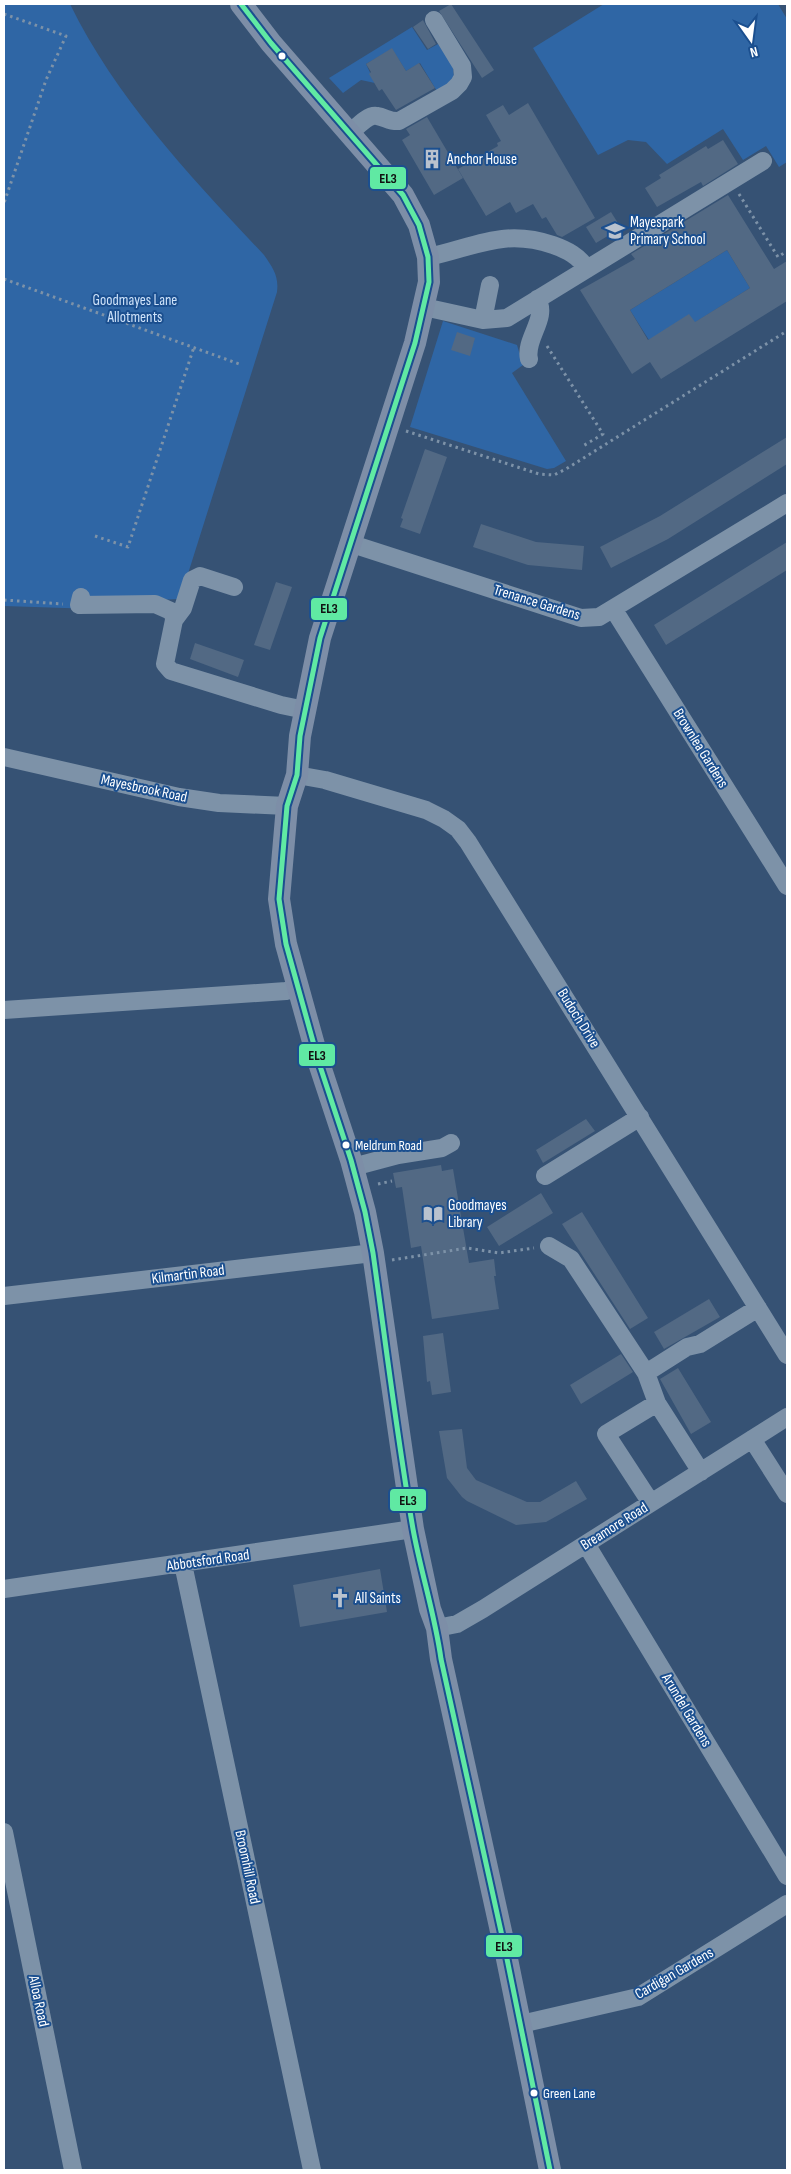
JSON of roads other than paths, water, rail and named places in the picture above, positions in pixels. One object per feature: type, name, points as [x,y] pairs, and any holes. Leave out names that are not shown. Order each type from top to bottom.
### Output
[{"type":"main road","points":[[250,7],[271,43],[350,133],[410,206],[428,256],[428,282],[424,307],[352,544],[320,638],[304,710],[297,775],[287,806],[278,899],[286,944],[298,988],[365,1212],[413,1529],[430,1609],[437,1628],[441,1659],[521,2024],[550,2170]]},
{"type":"street","points":[[350,133],[371,116],[377,116],[393,122],[399,121],[452,91],[459,84],[463,77],[462,66],[434,20]]},
{"type":"street","points":[[424,307],[483,320],[507,318],[537,299],[552,284],[586,269],[763,161]]},
{"type":"street","points":[[428,256],[498,238],[517,236],[534,239],[569,252],[579,258],[586,269]]},
{"type":"street","points":[[483,320],[490,285]]},
{"type":"street","points":[[529,359],[527,351],[540,315],[541,306],[537,299]]},
{"type":"street","name":"Trenance Gardens","points":[[352,544],[580,618],[599,617],[614,610],[787,503]]},
{"type":"street","points":[[174,620],[183,608],[192,580],[200,576],[234,587]]},
{"type":"street","points":[[80,601],[155,604],[173,612],[174,620],[165,664],[171,670],[281,705],[304,710]]},
{"type":"street","name":"Brownlea Gardens","points":[[614,610],[787,886]]},
{"type":"street","name":"Mayesbrook Road","points":[[4,757],[179,797],[219,803],[277,804],[287,806]]},
{"type":"street","name":"Budoch Drive","points":[[297,775],[325,780],[426,810],[458,828],[787,1355]]},
{"type":"street","points":[[4,1010],[286,991],[298,988]]},
{"type":"street","points":[[546,1176],[640,1117]]},
{"type":"street","points":[[353,1167],[398,1155],[442,1148],[451,1143]]},
{"type":"street","points":[[549,1246],[571,1259],[646,1373],[657,1403],[700,1472]]},
{"type":"street","name":"Kilmartin Road","points":[[4,1296],[373,1257]]},
{"type":"street","points":[[646,1373],[687,1347],[700,1344],[758,1308]]},
{"type":"street","points":[[651,1503],[606,1434],[657,1403]]},
{"type":"street","name":"Breamore Road","points":[[437,1628],[457,1624],[787,1417]]},
{"type":"street","points":[[752,1439],[787,1494]]},
{"type":"street","name":"Abbotsford Road","points":[[4,1589],[413,1529]]},
{"type":"street","name":"Arundel Gardens","points":[[586,1544],[787,1876]]},
{"type":"street","name":"Broomhill Road","points":[[183,1564],[312,2170]]},
{"type":"street","name":"Alloa Road","points":[[4,1832],[74,2170]]},
{"type":"street","name":"Cardigan Gardens","points":[[521,2024],[638,1997],[787,1904]]},
{"type":"place","name":"Anchor House","points":[[432,159]]},
{"type":"place","name":"Mayespark Primary School","points":[[615,231]]},
{"type":"place","name":"Meldrum Road","points":[[346,1145]]},
{"type":"place","name":"Goodmayes Library","points":[[433,1214]]},
{"type":"place","name":"All Saints","points":[[340,1598]]},
{"type":"place","name":"Green Lane","points":[[534,2093]]},
{"type":"park label","name":"Goodmayes Lane Allotments","points":[[135,308]]}]
